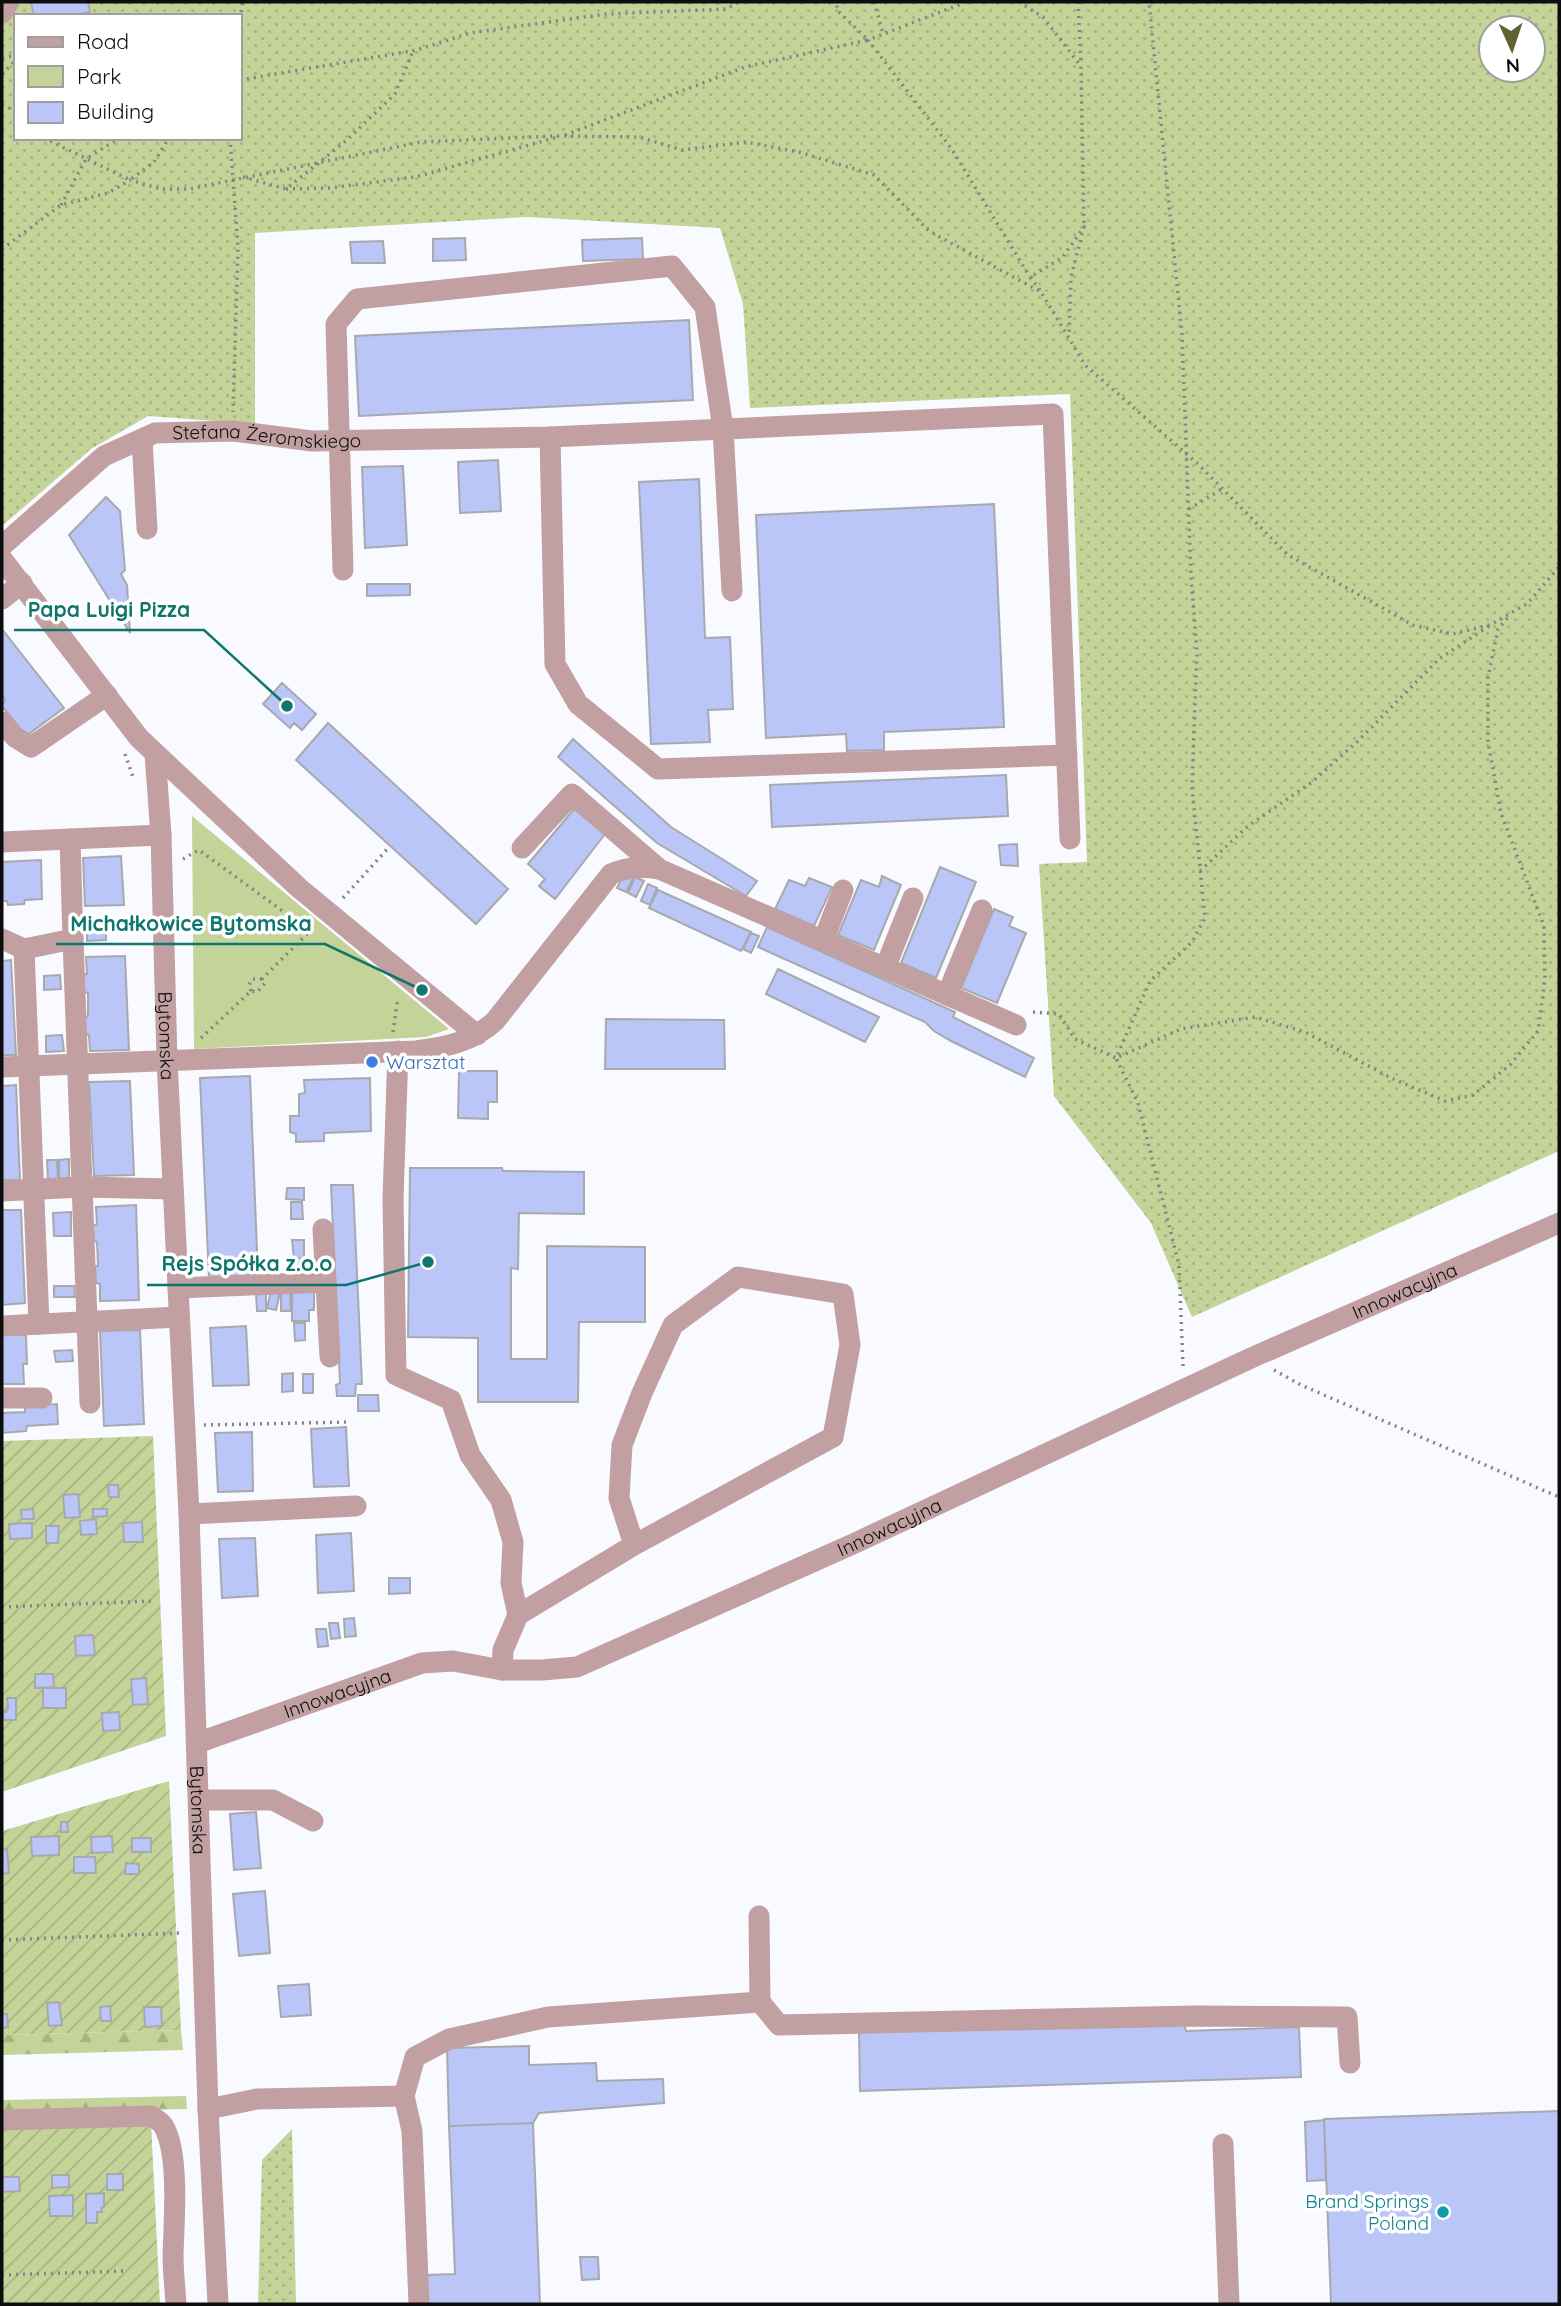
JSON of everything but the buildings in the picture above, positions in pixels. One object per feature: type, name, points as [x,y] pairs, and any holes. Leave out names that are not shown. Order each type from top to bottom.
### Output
[{"type":"street","points":[[2,13],[9,2]]},
{"type":"street","points":[[343,570],[337,324],[357,299],[672,266],[705,307],[723,429],[732,591]]},
{"type":"street","name":"Stefana Żeromskiego","points":[[2,546],[104,456],[155,433],[233,431],[312,441],[551,437],[1053,414],[1067,755]]},
{"type":"street","points":[[551,437],[555,664],[578,704],[658,769],[1067,755],[1070,839]]},
{"type":"street","points":[[142,439],[147,528]]},
{"type":"street","points":[[2,559],[139,738],[328,912],[477,1035]]},
{"type":"street","points":[[2,599],[22,583]]},
{"type":"street","points":[[2,722],[15,737],[31,747],[107,695]]},
{"type":"street","name":"Bytomska","points":[[155,754],[161,835],[167,1060],[189,1514],[208,2109],[218,2304]]},
{"type":"street","points":[[522,848],[572,794],[659,869]]},
{"type":"street","points":[[2,842],[161,835]]},
{"type":"street","points":[[70,839],[90,1403]]},
{"type":"street","points":[[2,1067],[394,1052],[444,1047],[466,1041],[495,1020],[611,874],[642,866],[659,869],[1016,1025]]},
{"type":"street","points":[[823,940],[843,890]]},
{"type":"street","points":[[885,968],[912,898]]},
{"type":"street","points":[[947,995],[982,910]]},
{"type":"street","points":[[2,939],[24,949],[73,939]]},
{"type":"street","points":[[24,949],[39,1324]]},
{"type":"street","points":[[394,1052],[396,1375],[451,1400],[470,1455],[501,1500],[513,1542],[511,1583],[518,1615],[503,1650],[502,1670]]},
{"type":"street","points":[[2,1191],[82,1187],[173,1189]]},
{"type":"street","name":"Innowacyjna","points":[[197,1743],[422,1663],[453,1661],[502,1670],[577,1667],[853,1544],[1251,1358],[1559,1223]]},
{"type":"street","points":[[323,1229],[330,1357]]},
{"type":"street","points":[[518,1615],[634,1545],[832,1437],[850,1345],[843,1294],[738,1276],[673,1325],[622,1445],[619,1498],[634,1545]]},
{"type":"street","points":[[178,1288],[326,1282]]},
{"type":"street","points":[[2,1326],[179,1317]]},
{"type":"street","points":[[2,1398],[42,1398]]},
{"type":"street","points":[[189,1514],[356,1506]]},
{"type":"street","points":[[199,1800],[273,1800],[313,1821]]},
{"type":"street","points":[[759,1916],[760,2002],[779,2025],[1195,2016],[1347,2017],[1350,2063]]},
{"type":"street","points":[[419,2304],[412,2131],[404,2096],[415,2057],[449,2039],[548,2017],[760,2002]]},
{"type":"street","points":[[208,2109],[257,2099],[404,2096]]},
{"type":"street","points":[[2,2120],[151,2116],[160,2121],[166,2128],[171,2144],[176,2210],[173,2258],[176,2304]]},
{"type":"street","points":[[1223,2144],[1229,2304]]},
{"type":"path","points":[[242,80],[413,51],[470,33],[606,14],[726,9],[739,2]]},
{"type":"path","points":[[836,2],[837,10],[868,40],[951,148],[1085,365],[1186,454],[1287,555],[1413,625],[1452,634],[1490,625]]},
{"type":"path","points":[[874,2],[884,34]]},
{"type":"path","points":[[242,177],[286,189],[329,188],[415,177],[562,136],[745,67],[868,40],[966,2]]},
{"type":"path","points":[[1019,2],[1043,17],[1081,66]]},
{"type":"path","points":[[1069,338],[1071,277],[1084,227],[1078,2]]},
{"type":"path","points":[[1116,1058],[1150,981],[1192,942],[1205,918],[1192,787],[1197,652],[1182,335],[1149,2]]},
{"type":"path","points":[[286,189],[348,139],[395,94],[413,51]]},
{"type":"path","points":[[2,74],[14,60]]},
{"type":"path","points":[[48,140],[130,180],[161,189],[189,189],[421,142],[562,136],[639,137],[682,150],[746,142],[799,152],[874,175],[929,231],[1041,292]]},
{"type":"path","points":[[61,205],[86,159],[116,140]]},
{"type":"path","points":[[2,249],[61,205],[107,193],[130,180],[154,162],[168,140]]},
{"type":"path","points":[[230,140],[238,248],[233,431]]},
{"type":"path","points":[[1030,277],[1062,258],[1084,227]]},
{"type":"path","points":[[1189,509],[1222,489]]},
{"type":"path","points":[[1200,871],[1248,826],[1312,782],[1357,742],[1439,659],[1528,603],[1559,567]]},
{"type":"path","points":[[1116,1058],[1181,1029],[1255,1017],[1305,1031],[1391,1078],[1446,1101],[1473,1095],[1510,1065],[1538,1031],[1545,979],[1544,926],[1501,813],[1488,743],[1488,677],[1498,628],[1512,612]]},
{"type":"path","points":[[251,991],[249,985],[252,979],[262,979],[390,846]]},
{"type":"path","points":[[178,861],[199,850],[310,931]]},
{"type":"path","points":[[394,1052],[401,973]]},
{"type":"path","points":[[251,991],[262,989],[265,984],[262,979]]},
{"type":"path","points":[[198,1040],[251,991]]},
{"type":"path","points":[[1016,1025],[1035,1011],[1059,1014],[1075,1039],[1116,1058],[1138,1103],[1179,1265],[1184,1389]]},
{"type":"path","points":[[1251,1358],[1301,1385],[1559,1497]]},
{"type":"path","points":[[202,1425],[349,1422]]},
{"type":"path","points":[[2,1607],[152,1601]]},
{"type":"path","points":[[2,1940],[176,1933]]},
{"type":"path","points":[[2,2275],[123,2271]]},
{"type":"green space","points":[[2,2],[1559,2],[1559,1151],[1192,1317],[1151,1223],[1054,1096],[1039,864],[1087,862],[1070,394],[750,408],[743,304],[720,228],[527,217],[255,233],[255,424],[148,416],[91,449],[2,526]]},
{"type":"green space","points":[[192,816],[449,1029],[426,1037],[194,1049]]},
{"type":"green space","points":[[153,1436],[166,1736],[2,1792],[2,1441]]},
{"type":"green space","points":[[169,1781],[181,2030],[2,2035],[2,1831]]},
{"type":"green space","points":[[181,2030],[183,2050],[2,2055],[2,2035]]},
{"type":"green space","points":[[186,2096],[187,2109],[2,2112],[2,2100]]},
{"type":"green space","points":[[151,2122],[160,2304],[2,2304],[2,2126]]},
{"type":"green space","points":[[292,2129],[296,2304],[258,2304],[262,2160]]},
{"type":"place","name":"Papa Luigi Pizza","points":[[287,706]]},
{"type":"place","name":"Michałkowice Bytomska","points":[[422,990]]},
{"type":"place","name":"Warsztat","points":[[372,1062]]},
{"type":"place","name":"Rejs Spółka z.o.o","points":[[428,1262]]},
{"type":"place","name":"Brand Springs Poland","points":[[1443,2212]]}]
